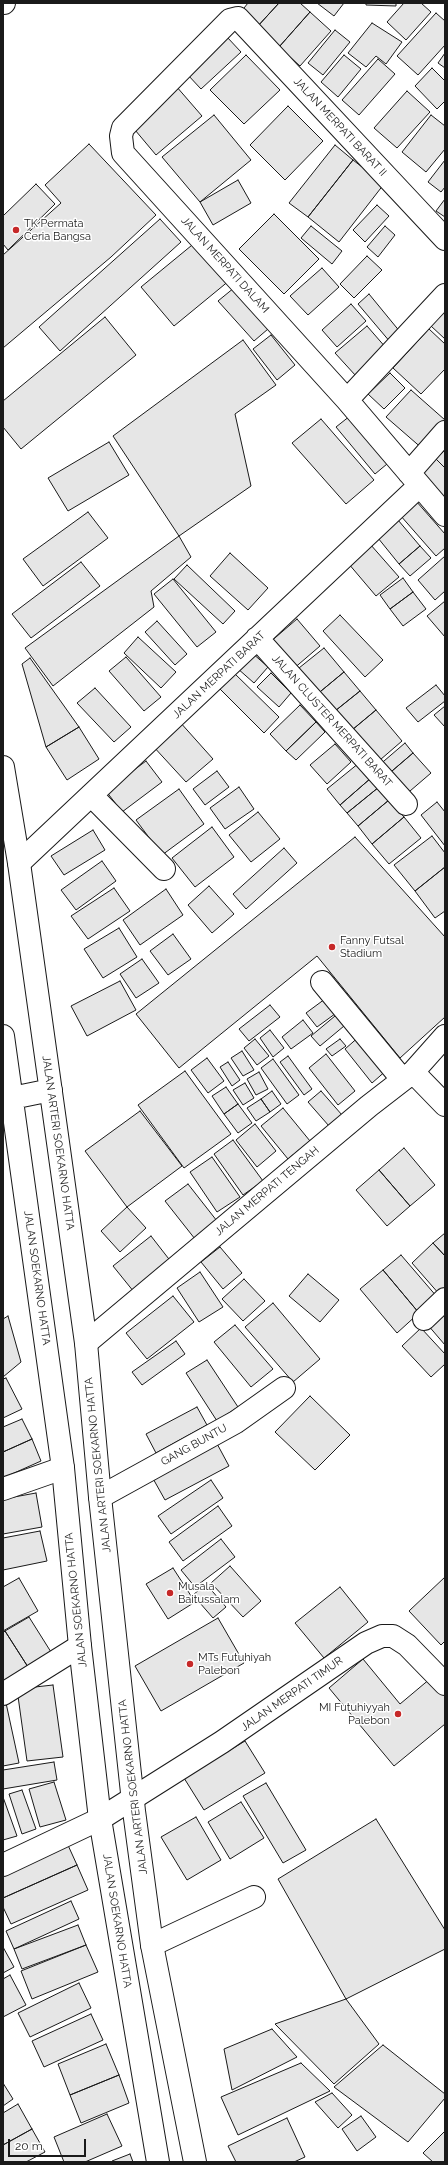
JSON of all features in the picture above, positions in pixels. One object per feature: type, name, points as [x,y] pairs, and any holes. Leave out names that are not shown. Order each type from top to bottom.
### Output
[{"type":"street","name":"JALAN MERPATI BARAT II","points":[[235,18],[238,18],[445,239]]},
{"type":"street","name":"JALAN MERPATI DALAM","points":[[235,18],[230,20],[124,128],[120,136],[123,153],[347,400],[445,515]]},
{"type":"street","points":[[347,400],[445,295]]},
{"type":"street","name":"JALAN MERPATI BARAT","points":[[19,863],[257,638],[414,480],[445,432]]},
{"type":"street","name":"JALAN CLUSTER MERPATI BARAT","points":[[257,638],[406,804]]},
{"type":"street","name":"JALAN ARTERI SOEKARNO HATTA","points":[[3,767],[19,863],[86,1343],[100,1497],[133,1796],[152,1946],[195,2162]]},
{"type":"street","points":[[91,795],[164,869]]},
{"type":"street","points":[[322,982],[407,1076],[445,1105]]},
{"type":"street","name":"JALAN SOEKARNO HATTA","points":[[3,1036],[63,1468],[80,1646],[100,1819],[158,2162]]},
{"type":"street","name":"JALAN MERPATI TENGAH","points":[[86,1343],[407,1076],[445,1036]]},
{"type":"street","points":[[12,1098],[51,1090]]},
{"type":"street","points":[[424,1319],[445,1299]]},
{"type":"street","name":"GANG BUNTU","points":[[100,1497],[236,1422],[284,1388]]},
{"type":"street","points":[[3,1489],[63,1468]]},
{"type":"street","name":"JALAN MERPATI TIMUR","points":[[3,1864],[100,1819],[133,1796],[222,1742],[366,1643],[382,1636],[393,1636],[407,1645],[445,1684]]},
{"type":"street","points":[[3,1694],[80,1646]]},
{"type":"street","points":[[152,1946],[254,1897]]},
{"type":"building","points":[[248,3],[279,3],[257,27],[240,13]]},
{"type":"building","points":[[279,3],[300,3],[310,12],[279,47],[257,27]]},
{"type":"building","points":[[317,3],[344,3],[334,16]]},
{"type":"building","points":[[366,3],[396,3],[396,6],[366,5]]},
{"type":"building","points":[[404,3],[421,3],[431,12],[406,40],[387,22]]},
{"type":"building","points":[[310,12],[331,31],[300,66],[279,47]]},
{"type":"building","points":[[436,13],[445,21],[445,45],[418,75],[397,56]]},
{"type":"building","points":[[372,23],[402,42],[386,64],[376,56],[366,67],[348,53]]},
{"type":"building","points":[[335,30],[350,42],[323,75],[308,63]]},
{"type":"building","points":[[227,37],[241,52],[201,89],[187,74]]},
{"type":"building","points":[[445,53],[445,68],[438,63]]},
{"type":"building","points":[[246,55],[280,90],[244,124],[210,90]]},
{"type":"building","points":[[344,55],[361,69],[338,97],[321,82]]},
{"type":"building","points":[[378,59],[395,74],[359,115],[342,100]]},
{"type":"building","points":[[432,68],[445,81],[445,101],[437,109],[415,86]]},
{"type":"building","points":[[176,86],[202,116],[156,155],[130,124]]},
{"type":"building","points":[[407,91],[430,112],[397,148],[374,128]]},
{"type":"building","points":[[288,106],[323,141],[285,180],[250,145]]},
{"type":"building","points":[[214,115],[251,160],[200,202],[162,157]]},
{"type":"building","points":[[431,115],[445,126],[445,149],[426,172],[402,152]]},
{"type":"building","points":[[89,144],[156,215],[111,257],[3,348],[3,255],[61,203],[45,185]]},
{"type":"building","points":[[335,145],[353,160],[308,217],[289,203]]},
{"type":"building","points":[[353,160],[384,184],[339,242],[308,217]]},
{"type":"building","points":[[445,160],[445,187],[441,192],[428,182]]},
{"type":"building","points":[[238,180],[251,203],[213,225],[200,202]]},
{"type":"building","name":"TK Permata Ceria Bangsa","points":[[36,184],[55,204],[8,250],[3,244],[3,216]]},
{"type":"building","points":[[445,199],[445,217],[436,211]]},
{"type":"building","points":[[377,205],[389,216],[365,242],[353,230]]},
{"type":"building","points":[[274,214],[319,259],[284,294],[239,249]]},
{"type":"building","points":[[160,219],[181,242],[60,351],[39,327]]},
{"type":"building","points":[[311,226],[342,251],[332,264],[301,238]]},
{"type":"building","points":[[385,226],[395,235],[378,257],[367,247]]},
{"type":"building","points":[[197,241],[230,280],[174,326],[141,287]]},
{"type":"building","points":[[367,256],[382,270],[354,298],[340,284]]},
{"type":"building","points":[[322,268],[339,287],[308,315],[290,296]]},
{"type":"building","points":[[240,283],[275,323],[254,341],[218,301]]},
{"type":"building","points":[[369,294],[401,333],[391,343],[358,304]]},
{"type":"building","points":[[351,304],[366,321],[337,347],[322,330]]},
{"type":"building","points":[[445,311],[445,339],[431,326]]},
{"type":"building","points":[[105,317],[136,355],[21,449],[3,427],[3,401]]},
{"type":"building","points":[[367,326],[387,349],[356,376],[335,353]]},
{"type":"building","points":[[429,329],[445,344],[445,369],[421,394],[393,368]]},
{"type":"building","points":[[271,335],[295,365],[277,380],[253,349]]},
{"type":"building","points":[[243,340],[276,385],[235,414],[251,486],[179,536],[113,436]]},
{"type":"building","points":[[390,373],[405,388],[384,409],[368,394]]},
{"type":"building","points":[[411,390],[445,420],[445,427],[424,450],[386,417]]},
{"type":"building","points":[[355,412],[393,459],[375,474],[336,427]]},
{"type":"building","points":[[321,419],[374,480],[346,504],[292,443]]},
{"type":"building","points":[[109,442],[129,475],[68,511],[48,478]]},
{"type":"building","points":[[445,450],[445,468],[436,459]]},
{"type":"building","points":[[436,459],[445,468],[445,502],[419,475]]},
{"type":"building","points":[[416,501],[445,534],[445,548],[436,556],[400,515]]},
{"type":"building","points":[[88,512],[108,538],[43,586],[23,559]]},
{"type":"building","points":[[398,520],[420,546],[399,564],[378,538]]},
{"type":"building","points":[[179,536],[191,557],[151,591],[154,607],[53,686],[25,648]]},
{"type":"building","points":[[370,544],[399,577],[376,596],[348,563]]},
{"type":"building","points":[[420,546],[431,558],[410,576],[399,564]]},
{"type":"building","points":[[230,553],[268,588],[248,610],[210,576]]},
{"type":"building","points":[[445,556],[445,591],[435,600],[418,580]]},
{"type":"building","points":[[81,562],[100,586],[31,638],[12,614]]},
{"type":"building","points":[[187,565],[235,611],[223,624],[174,579]]},
{"type":"building","points":[[403,578],[413,592],[390,609],[380,595]]},
{"type":"building","points":[[173,579],[216,632],[197,647],[154,594]]},
{"type":"building","points":[[413,592],[426,609],[403,626],[390,609]]},
{"type":"building","points":[[445,601],[445,637],[427,616]]},
{"type":"building","points":[[340,615],[383,660],[365,677],[323,631]]},
{"type":"building","points":[[297,619],[320,646],[292,670],[269,643]]},
{"type":"building","points":[[157,621],[187,654],[175,665],[145,632]]},
{"type":"building","points":[[138,637],[176,672],[161,688],[124,653]]},
{"type":"building","points":[[324,648],[344,672],[315,696],[294,672]]},
{"type":"building","points":[[251,652],[268,667],[254,683],[237,668]]},
{"type":"building","points":[[126,657],[161,697],[144,711],[109,671]]},
{"type":"building","points":[[30,658],[79,727],[46,747],[22,664]]},
{"type":"building","points":[[233,672],[279,717],[264,733],[218,687]]},
{"type":"building","points":[[344,672],[360,691],[330,715],[315,696]]},
{"type":"building","points":[[271,673],[291,693],[279,707],[257,687]]},
{"type":"building","points":[[436,685],[445,696],[445,701],[418,722],[406,708]]},
{"type":"building","points":[[95,688],[131,727],[114,742],[77,703]]},
{"type":"building","points":[[360,691],[376,710],[346,735],[330,715]]},
{"type":"building","points":[[300,705],[316,722],[286,751],[270,734]]},
{"type":"building","points":[[445,706],[445,727],[434,715]]},
{"type":"building","points":[[376,710],[402,741],[373,766],[346,735]]},
{"type":"building","points":[[179,721],[213,759],[186,782],[152,745]]},
{"type":"building","points":[[316,722],[325,732],[296,760],[286,751]]},
{"type":"building","points":[[79,727],[99,759],[67,780],[46,747]]},
{"type":"building","points":[[405,743],[413,753],[385,777],[377,767]]},
{"type":"building","points":[[335,744],[351,762],[327,784],[310,765]]},
{"type":"building","points":[[413,753],[431,773],[403,797],[385,777]]},
{"type":"building","points":[[146,761],[162,782],[122,812],[106,791]]},
{"type":"building","points":[[359,763],[371,778],[340,805],[327,789]]},
{"type":"building","points":[[217,771],[229,787],[205,805],[193,789]]},
{"type":"building","points":[[371,778],[379,787],[347,813],[340,805]]},
{"type":"building","points":[[239,787],[254,809],[225,829],[210,808]]},
{"type":"building","points":[[379,787],[389,800],[358,826],[347,813]]},
{"type":"building","points":[[179,789],[204,824],[162,855],[136,820]]},
{"type":"building","points":[[389,800],[404,817],[372,844],[358,826]]},
{"type":"building","points":[[437,802],[445,812],[445,846],[421,815]]},
{"type":"building","points":[[258,812],[280,839],[251,862],[229,835]]},
{"type":"building","points":[[404,817],[421,838],[389,864],[372,844]]},
{"type":"building","points":[[212,827],[234,857],[195,887],[172,858]]},
{"type":"building","points":[[93,830],[105,850],[64,875],[51,856]]},
{"type":"building","points":[[432,836],[445,853],[445,867],[415,891],[394,865]]},
{"type":"building","name":"Fanny Futsal Stadium","points":[[355,837],[445,937],[445,1017],[400,1058],[317,956],[179,1068],[136,1014]]},
{"type":"building","points":[[284,848],[297,863],[246,909],[233,894]]},
{"type":"building","points":[[102,861],[116,881],[76,910],[61,890]]},
{"type":"building","points":[[445,867],[445,911],[435,918],[415,891]]},
{"type":"building","points":[[209,886],[234,914],[212,933],[188,905]]},
{"type":"building","points":[[114,888],[130,911],[88,939],[71,916]]},
{"type":"building","points":[[166,889],[183,915],[140,945],[123,920]]},
{"type":"building","points":[[119,928],[137,957],[103,978],[84,949]]},
{"type":"building","points":[[173,934],[191,959],[168,975],[150,951]]},
{"type":"building","points":[[142,959],[159,983],[136,998],[120,974]]},
{"type":"building","points":[[120,981],[136,1010],[87,1036],[71,1006]]},
{"type":"building","points":[[329,996],[339,1011],[317,1027],[306,1013]]},
{"type":"building","points":[[270,1005],[280,1017],[249,1041],[239,1029]]},
{"type":"building","points":[[341,1011],[350,1021],[320,1046],[311,1036]]},
{"type":"building","points":[[303,1020],[313,1033],[291,1049],[282,1037]]},
{"type":"building","points":[[270,1030],[284,1048],[273,1057],[260,1038]]},
{"type":"building","points":[[361,1035],[388,1069],[372,1083],[345,1049]]},
{"type":"building","points":[[255,1039],[269,1056],[257,1065],[244,1048]]},
{"type":"building","points":[[340,1039],[346,1046],[332,1056],[326,1049]]},
{"type":"building","points":[[242,1051],[254,1070],[243,1076],[231,1058]]},
{"type":"building","points":[[326,1054],[355,1091],[338,1105],[309,1068]]},
{"type":"building","points":[[288,1056],[312,1089],[304,1095],[280,1062]]},
{"type":"building","points":[[207,1058],[224,1081],[208,1093],[191,1070]]},
{"type":"building","points":[[273,1059],[299,1095],[287,1104],[261,1068]]},
{"type":"building","points":[[228,1062],[240,1080],[232,1086],[220,1067]]},
{"type":"building","points":[[185,1071],[231,1134],[184,1168],[138,1105]]},
{"type":"building","points":[[259,1072],[268,1089],[256,1095],[247,1079]]},
{"type":"building","points":[[245,1083],[254,1098],[243,1105],[233,1090]]},
{"type":"building","points":[[226,1087],[238,1104],[224,1114],[212,1096]]},
{"type":"building","points":[[272,1091],[281,1104],[270,1112],[261,1099]]},
{"type":"building","points":[[321,1091],[342,1115],[329,1126],[308,1102]]},
{"type":"building","points":[[261,1099],[270,1112],[256,1121],[247,1108]]},
{"type":"building","points":[[238,1104],[252,1123],[238,1133],[224,1114]]},
{"type":"building","points":[[283,1108],[310,1141],[288,1159],[261,1126]]},
{"type":"building","points":[[140,1111],[182,1166],[127,1207],[85,1151]]},
{"type":"building","points":[[255,1124],[276,1151],[257,1167],[236,1140]]},
{"type":"building","points":[[233,1140],[263,1181],[243,1195],[214,1154]]},
{"type":"building","points":[[404,1148],[435,1185],[410,1206],[379,1170]]},
{"type":"building","points":[[212,1157],[240,1197],[217,1212],[190,1172]]},
{"type":"building","points":[[379,1170],[410,1206],[387,1226],[356,1190]]},
{"type":"building","points":[[188,1184],[217,1221],[195,1239],[165,1201]]},
{"type":"building","points":[[127,1207],[146,1228],[120,1252],[101,1231]]},
{"type":"building","points":[[445,1233],[445,1256],[433,1243]]},
{"type":"building","points":[[151,1236],[172,1263],[134,1292],[113,1266]]},
{"type":"building","points":[[433,1243],[445,1256],[445,1290],[440,1295],[412,1263]]},
{"type":"building","points":[[220,1247],[242,1273],[223,1289],[201,1262]]},
{"type":"building","points":[[401,1255],[438,1298],[419,1313],[383,1270]]},
{"type":"building","points":[[383,1270],[419,1313],[397,1333],[360,1289]]},
{"type":"building","points":[[200,1272],[223,1307],[199,1322],[177,1288]]},
{"type":"building","points":[[308,1274],[339,1300],[320,1322],[289,1296]]},
{"type":"building","points":[[244,1279],[265,1301],[243,1321],[222,1299]]},
{"type":"building","points":[[173,1296],[194,1322],[147,1359],[126,1333]]},
{"type":"building","points":[[273,1303],[320,1359],[293,1382],[245,1327]]},
{"type":"building","points":[[445,1314],[445,1345],[427,1324]]},
{"type":"building","points":[[8,1316],[21,1362],[3,1377],[3,1319]]},
{"type":"building","points":[[235,1325],[273,1369],[251,1387],[214,1342]]},
{"type":"building","points":[[421,1328],[445,1354],[445,1364],[431,1377],[402,1346]]},
{"type":"building","points":[[176,1341],[185,1354],[142,1385],[132,1372]]},
{"type":"building","points":[[207,1360],[238,1407],[217,1421],[186,1373]]},
{"type":"building","points":[[6,1378],[22,1409],[3,1418],[3,1379]]},
{"type":"building","points":[[310,1396],[350,1435],[315,1470],[275,1432]]},
{"type":"building","points":[[197,1407],[207,1425],[156,1453],[146,1434]]},
{"type":"building","points":[[22,1419],[32,1439],[3,1452],[3,1427]]},
{"type":"building","points":[[32,1439],[41,1461],[3,1478],[3,1452]]},
{"type":"building","points":[[215,1440],[229,1466],[165,1500],[151,1475]]},
{"type":"building","points":[[211,1480],[223,1498],[171,1534],[158,1516]]},
{"type":"building","points":[[36,1493],[42,1527],[3,1534],[3,1499]]},
{"type":"building","points":[[218,1506],[232,1526],[183,1561],[169,1542]]},
{"type":"building","points":[[40,1531],[47,1561],[3,1570],[3,1538]]},
{"type":"building","points":[[221,1539],[235,1557],[195,1587],[181,1570]]},
{"type":"building","points":[[230,1566],[261,1601],[243,1617],[211,1583]]},
{"type":"building","name":"Musala Baitussalam","points":[[173,1568],[195,1602],[168,1619],[146,1584]]},
{"type":"building","points":[[445,1577],[445,1641],[441,1645],[409,1611]]},
{"type":"building","points":[[19,1578],[38,1611],[3,1631],[3,1587]]},
{"type":"building","points":[[206,1584],[226,1607],[213,1618],[193,1595]]},
{"type":"building","points":[[340,1587],[368,1622],[324,1658],[295,1623]]},
{"type":"building","points":[[29,1617],[51,1652],[28,1667],[5,1631]]},
{"type":"building","name":"MTs Futuhiyah Palebon","points":[[218,1618],[244,1663],[161,1711],[135,1666]]},
{"type":"building","points":[[5,1631],[28,1667],[3,1682],[3,1633]]},
{"type":"building","name":"MI Futuhiyyah Palebon","points":[[363,1659],[400,1704],[431,1678],[445,1695],[445,1724],[394,1766],[329,1688]]},
{"type":"building","points":[[53,1685],[63,1757],[27,1761],[17,1689]]},
{"type":"building","points":[[3,1703],[6,1703],[19,1763],[3,1766]]},
{"type":"building","points":[[245,1741],[265,1773],[204,1810],[184,1778]]},
{"type":"building","points":[[54,1762],[57,1780],[3,1789],[3,1770]]},
{"type":"building","points":[[54,1782],[66,1820],[40,1827],[29,1789]]},
{"type":"building","points":[[266,1783],[306,1850],[283,1863],[243,1796]]},
{"type":"building","points":[[22,1790],[36,1829],[22,1834],[9,1794]]},
{"type":"building","points":[[3,1797],[17,1836],[3,1840]]},
{"type":"building","points":[[241,1802],[264,1838],[230,1859],[208,1822]]},
{"type":"building","points":[[196,1817],[221,1860],[187,1880],[161,1837]]},
{"type":"building","points":[[376,1819],[445,1930],[445,1949],[346,1999],[278,1879]]},
{"type":"building","points":[[67,1843],[77,1865],[3,1898],[3,1872]]},
{"type":"building","points":[[77,1865],[88,1890],[11,1924],[3,1907],[3,1898]]},
{"type":"building","points":[[71,1901],[79,1919],[14,1949],[6,1931]]},
{"type":"building","points":[[78,1925],[86,1945],[22,1969],[14,1949]]},
{"type":"building","points":[[86,1945],[98,1972],[32,1999],[21,1971]]},
{"type":"building","points":[[3,1947],[14,1967],[3,1973]]},
{"type":"building","points":[[10,1975],[26,2005],[3,2017],[3,1979]]},
{"type":"building","points":[[79,1983],[91,2008],[30,2037],[18,2013]]},
{"type":"building","points":[[346,1999],[379,2044],[334,2084],[275,2024]]},
{"type":"building","points":[[91,2014],[103,2040],[44,2067],[32,2041]]},
{"type":"building","points":[[272,2029],[297,2057],[232,2090],[224,2049]]},
{"type":"building","points":[[106,2044],[119,2075],[70,2095],[58,2064]]},
{"type":"building","points":[[383,2045],[445,2094],[445,2098],[408,2142],[334,2087]]},
{"type":"building","points":[[301,2063],[330,2091],[238,2135],[221,2097]]},
{"type":"building","points":[[119,2075],[129,2103],[81,2123],[70,2095]]},
{"type":"building","points":[[3,2083],[13,2099],[3,2106]]},
{"type":"building","points":[[332,2093],[352,2115],[338,2128],[315,2102]]},
{"type":"building","points":[[18,2104],[32,2129],[3,2145],[3,2113]]},
{"type":"building","points":[[107,2114],[122,2146],[85,2162],[64,2162],[54,2137]]},
{"type":"building","points":[[361,2116],[376,2137],[357,2151],[342,2129]]},
{"type":"building","points":[[287,2118],[305,2157],[294,2162],[236,2162],[228,2146]]},
{"type":"building","points":[[32,2129],[45,2152],[26,2162],[3,2162],[3,2145]]},
{"type":"building","points":[[445,2131],[445,2162],[433,2162],[423,2153]]},
{"type":"building","points":[[130,2154],[133,2162],[112,2162],[112,2161]]},
{"type":"place","name":"TK Permata Ceria Bangsa","points":[[16,230]]},
{"type":"place","name":"Fanny Futsal Stadium","points":[[332,947]]},
{"type":"place","name":"Musala Baitussalam","points":[[170,1593]]},
{"type":"place","name":"MTs Futuhiyah Palebon","points":[[190,1664]]},
{"type":"place","name":"MI Futuhiyyah Palebon","points":[[398,1714]]}]
